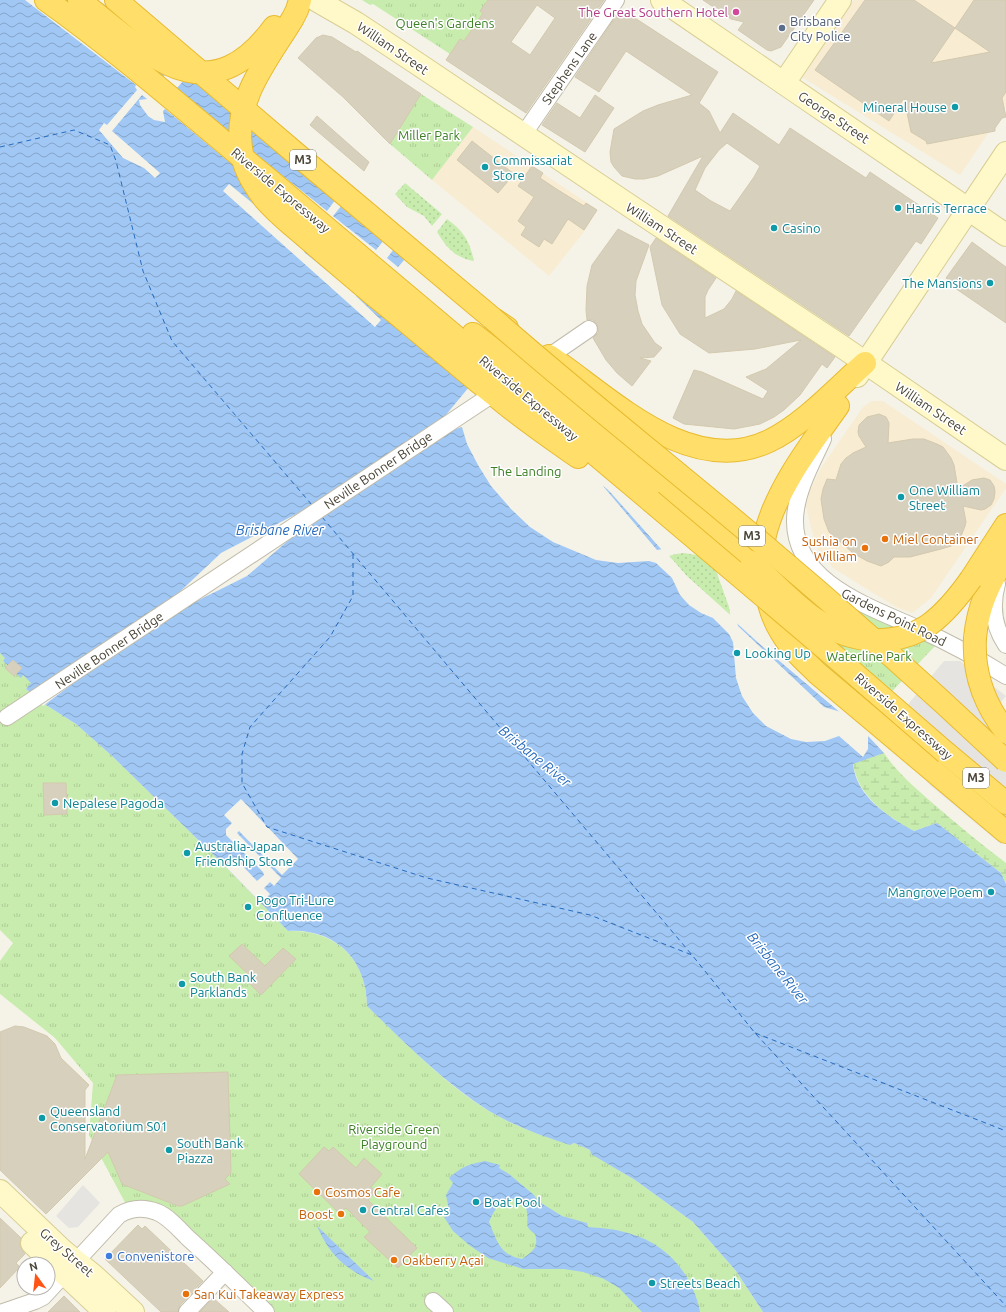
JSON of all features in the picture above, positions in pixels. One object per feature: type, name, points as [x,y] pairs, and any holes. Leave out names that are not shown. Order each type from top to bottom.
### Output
[{"type":"highway","name":"Riverside Expressway","points":[[46,0],[136,69],[381,273],[1006,804]]},
{"type":"highway","points":[[79,0],[147,53],[169,65],[194,73],[217,72],[239,63],[279,31],[298,10],[300,0]]},
{"type":"highway","name":"M3","points":[[116,0],[492,318],[546,366],[728,515],[833,604],[1006,761]]},
{"type":"highway","points":[[279,31],[294,0]]},
{"type":"highway","name":"M3","points":[[279,31],[244,106],[239,132],[243,161],[251,180],[271,206],[357,281],[498,398],[592,467],[651,501]]},
{"type":"highway","name":"M3","points":[[381,273],[461,324],[553,395],[721,536],[802,608],[826,625],[841,632],[864,639],[879,640],[903,637],[936,620],[971,579],[1006,525]]},
{"type":"highway","name":"M3","points":[[492,318],[634,416],[658,431],[700,449],[727,451],[748,448],[770,441],[808,415],[865,363]]},
{"type":"highway","name":"M3","points":[[838,406],[809,446],[777,502],[768,524],[764,541],[763,560],[765,584],[773,618],[782,634],[797,653],[817,673],[1006,832]]},
{"type":"highway","points":[[1006,556],[990,583],[984,598],[977,620],[975,638],[975,659],[981,687],[990,709],[1006,732]]},
{"type":"street","name":"William Street","points":[[316,0],[366,30],[841,346],[1006,459]]},
{"type":"street","name":"Stephens Lane","points":[[523,135],[616,0]]},
{"type":"street","name":"George Street","points":[[662,0],[969,208],[1006,235]]},
{"type":"street","points":[[784,84],[840,0]]},
{"type":"street","points":[[865,363],[1006,153]]},
{"type":"street","name":"Neville Bonner Bridge","points":[[7,717],[590,329]]},
{"type":"street","name":"M3","points":[[838,406],[865,363]]},
{"type":"street","name":"Gardens Point Road","points":[[838,406],[804,483],[796,508],[795,522],[797,532],[801,547],[809,562],[819,575],[844,593],[874,609],[945,642],[1006,676]]},
{"type":"street","points":[[1006,562],[997,583],[993,610],[997,628],[1006,645]]},
{"type":"street","name":"Grey Street","points":[[0,1191],[62,1250],[71,1267],[105,1312]]},
{"type":"street","points":[[3,1312],[35,1301],[42,1297],[119,1215],[128,1210],[141,1209],[148,1209],[163,1215],[266,1312]]},
{"type":"street","name":"Grey Street","points":[[0,1212],[71,1267],[133,1312]]},
{"type":"street","points":[[187,1312],[225,1272]]},
{"type":"street","points":[[433,1301],[445,1312]]},
{"type":"shaded area","points":[[854,0],[1006,0],[1006,107],[960,175],[800,76]]},
{"type":"shaded area","points":[[473,127],[598,210],[584,232],[549,276],[432,180]]},
{"type":"shaded area","points":[[872,401],[883,401],[1006,484],[1006,488],[931,598],[912,613],[896,607],[833,568],[817,548],[806,506],[810,490],[821,468],[863,407]]},
{"type":"shaded area","points":[[944,661],[960,661],[1006,696],[998,705],[1006,718],[1006,837],[1001,844],[930,785],[885,732]]},
{"type":"shaded area","points":[[83,1185],[100,1203],[78,1227],[69,1228],[56,1216]]},
{"type":"green space","name":"Queen's Gardens","points":[[362,0],[488,0],[481,11],[483,13],[464,41],[460,39],[450,54],[373,4],[370,5]]},
{"type":"green space","name":"Miller Park","points":[[421,94],[473,127],[432,180],[390,144]]},
{"type":"green space","points":[[405,183],[442,214],[432,226],[424,216],[407,207],[395,194]]},
{"type":"green space","points":[[447,219],[462,232],[468,242],[474,261],[467,260],[456,254],[440,237],[437,232]]},
{"type":"green space","points":[[684,553],[702,556],[714,565],[729,607],[732,626],[665,557]]},
{"type":"green space","name":"Waterline Park","points":[[771,564],[835,594],[935,646],[882,702],[861,704],[803,647]]},
{"type":"green space","name":"South Bank Parklands","points":[[0,653],[6,658],[3,661],[16,673],[23,675],[32,683],[26,689],[46,705],[76,724],[112,756],[226,867],[288,931],[320,935],[334,941],[345,950],[354,961],[361,974],[366,989],[367,1006],[440,1075],[472,1100],[489,1111],[518,1126],[570,1144],[574,1143],[590,1150],[592,1154],[635,1180],[693,1222],[736,1271],[763,1312],[266,1312],[163,1215],[129,1210],[89,1135],[93,1083],[55,1038],[0,994],[0,961],[13,943],[0,930]]},
{"type":"green space","points":[[884,753],[915,788],[1006,863],[1006,884],[1001,873],[937,823],[914,831],[894,819],[875,804],[861,786],[853,763]]},
{"type":"water","name":"Brisbane River","points":[[0,0],[109,0],[455,297],[553,435],[611,493],[686,577],[763,647],[869,737],[884,753],[853,764],[855,775],[867,796],[884,812],[914,831],[937,823],[1001,873],[1006,884],[1006,1312],[763,1312],[736,1271],[693,1222],[635,1180],[591,1154],[590,1150],[574,1143],[570,1145],[549,1138],[508,1121],[472,1100],[440,1075],[367,1006],[366,989],[361,974],[354,961],[345,950],[334,941],[320,935],[305,931],[288,931],[226,867],[112,756],[76,724],[46,705],[26,689],[31,683],[23,675],[21,678],[3,661],[5,658],[0,653]]},
{"type":"water","points":[[485,1161],[500,1165],[499,1168],[509,1174],[534,1195],[538,1201],[562,1216],[587,1223],[588,1227],[628,1233],[654,1244],[666,1252],[676,1262],[691,1285],[700,1312],[642,1312],[619,1288],[604,1279],[583,1272],[564,1269],[523,1269],[488,1258],[469,1245],[453,1231],[444,1217],[450,1215],[446,1195],[453,1183],[449,1178],[461,1169]],"holes":[[[516,1198],[525,1203],[527,1225],[535,1234],[536,1246],[522,1259],[511,1256],[502,1249],[489,1222],[496,1209],[502,1203]]]},
{"type":"water","points":[[317,1226],[374,1281],[355,1272],[339,1260],[332,1253],[321,1236]]},
{"type":"pier","points":[[25,0],[63,0],[161,77],[170,73],[129,47],[68,0],[91,0],[154,47],[122,18],[98,0],[112,0],[456,296],[517,377],[555,433],[611,491],[603,486],[657,550],[663,549],[687,576],[737,621],[738,626],[824,707],[841,712],[868,735],[868,749],[863,757],[839,736],[825,741],[806,742],[791,739],[766,726],[753,713],[742,696],[736,678],[733,642],[729,634],[713,618],[701,613],[689,605],[680,595],[672,578],[656,563],[649,561],[618,563],[596,560],[553,542],[530,527],[511,509],[491,486],[467,444],[462,427],[452,430],[312,520],[247,576],[177,611],[88,672],[43,706],[28,693],[81,663],[170,601],[221,553],[304,510],[446,418],[445,416],[469,387],[359,293],[356,296],[381,320],[375,327],[223,191],[229,184],[256,206],[298,246],[300,244],[234,166],[165,109],[163,111],[165,122],[154,120],[148,116],[140,105],[139,100],[147,99],[142,95],[112,131],[160,173],[155,178],[144,168],[123,158],[99,130],[104,123],[107,125],[137,90],[135,87],[136,85]],"holes":[[[186,78],[192,79],[232,112],[229,131],[176,89]],[[248,126],[336,199],[327,211],[249,149]],[[342,205],[384,240],[376,250],[333,216]],[[306,249],[348,285],[347,287],[304,252]],[[394,249],[405,259],[398,267],[387,258]]]},
{"type":"pier","points":[[241,799],[298,859],[282,875],[239,831],[237,833],[281,878],[274,886],[270,882],[264,888],[270,894],[261,903],[226,867],[235,858],[257,881],[264,875],[263,872],[226,835],[226,829],[232,823],[224,815]]},
{"type":"building","points":[[488,0],[604,0],[526,113],[446,60],[460,39],[464,41],[483,13],[480,11]],"holes":[[[537,5],[555,18],[530,55],[511,42]]]},
{"type":"building","points":[[703,0],[814,0],[781,47],[771,51],[767,50],[738,30],[744,22],[731,19]]},
{"type":"building","points":[[865,0],[914,0],[955,28],[974,0],[1006,0],[1006,92],[1002,98],[1006,117],[1002,118],[995,128],[995,131],[927,144],[926,141],[911,132],[904,98],[889,121],[815,70]],"holes":[[[955,28],[990,52],[931,63]]]},
{"type":"building","name":"Casino","points":[[621,9],[718,72],[699,103],[709,111],[720,133],[733,113],[779,145],[790,128],[866,178],[870,172],[938,218],[921,244],[916,241],[849,336],[668,216],[703,156],[658,176],[644,179],[635,179],[622,176],[614,167],[611,162],[610,152],[614,129],[643,111],[692,95],[626,51],[599,92],[575,77]],"holes":[[[727,143],[760,166],[730,211],[711,201],[695,190],[705,168],[719,150]]]},
{"type":"building","points":[[323,35],[332,37],[356,52],[357,51],[421,94],[390,144],[343,97],[298,58],[316,38]]},
{"type":"building","points":[[595,95],[614,108],[585,152],[542,125],[557,103],[580,118]]},
{"type":"building","points":[[317,116],[369,162],[364,171],[310,125]]},
{"type":"building","name":"Commissariat Store","points":[[472,141],[514,174],[498,193],[457,160]]},
{"type":"building","points":[[532,166],[543,173],[540,178],[584,206],[586,203],[597,210],[584,230],[568,219],[552,244],[544,239],[539,247],[521,235],[526,227],[518,221],[534,197],[518,186]]},
{"type":"building","points":[[618,229],[649,245],[636,281],[635,295],[642,324],[655,343],[662,348],[654,357],[640,358],[651,361],[632,386],[617,373],[606,360],[593,338],[598,333],[597,324],[593,320],[587,320],[586,310],[587,286],[592,265]]},
{"type":"building","points":[[656,238],[716,278],[705,297],[705,318],[724,309],[736,291],[835,357],[827,368],[822,364],[800,395],[784,410],[760,424],[734,429],[684,424],[673,418],[694,370],[702,372],[763,399],[768,391],[746,377],[766,369],[801,340],[755,349],[709,353],[680,334],[662,305],[650,247]]},
{"type":"building","name":"The Mansions","points":[[972,242],[1006,267],[1006,323],[949,284],[950,281],[946,278]]},
{"type":"building","name":"One William Street","points":[[879,414],[886,417],[889,423],[888,443],[913,439],[924,439],[937,444],[943,447],[951,458],[954,465],[958,489],[972,480],[984,478],[990,480],[994,486],[995,492],[991,505],[985,509],[981,510],[963,506],[966,522],[965,526],[960,539],[951,546],[910,557],[894,557],[889,562],[881,566],[867,561],[853,553],[829,532],[824,519],[821,499],[827,479],[836,480],[841,464],[846,458],[866,447],[859,436],[859,425],[867,417]]},
{"type":"building","points":[[13,660],[22,668],[14,676],[5,668]]},
{"type":"building","name":"Nepalese Pagoda","points":[[43,783],[66,783],[67,814],[44,815]]},
{"type":"building","points":[[242,944],[265,966],[283,948],[296,959],[261,995],[249,983],[253,979],[229,956]]},
{"type":"building","points":[[15,1026],[24,1027],[47,1036],[55,1044],[61,1058],[89,1085],[85,1090],[85,1159],[117,1075],[228,1072],[231,1173],[225,1179],[230,1184],[182,1206],[178,1206],[122,1184],[108,1152],[46,1214],[0,1170],[0,1032]]},
{"type":"building","name":"Central Cafes","points":[[324,1147],[329,1151],[333,1147],[356,1168],[364,1158],[382,1174],[371,1187],[376,1192],[368,1200],[417,1248],[398,1268],[364,1237],[370,1232],[346,1208],[339,1213],[299,1174]]},
{"type":"building","points":[[0,1218],[21,1238],[20,1246],[25,1254],[23,1256],[16,1256],[16,1271],[0,1288]]},
{"type":"building","points":[[138,1225],[142,1229],[145,1226],[203,1281],[180,1305],[178,1312],[161,1312],[105,1259]]},
{"type":"building","points":[[64,1296],[80,1312],[48,1312]]},
{"type":"building","points":[[213,1298],[229,1312],[200,1312]]},
{"type":"ferry route","points":[[0,147],[74,130],[110,145],[116,161],[143,271],[172,341],[312,505]]},
{"type":"ferry route","points":[[322,517],[692,955],[755,1033],[1006,1306]]},
{"type":"ferry route","points":[[353,554],[353,596],[330,637],[250,727],[242,754],[242,783],[267,827],[427,878],[590,915],[692,955]]},
{"type":"ferry route","points":[[755,1033],[1006,1131]]},
{"type":"place","name":"The Great Southern Hotel","points":[[736,12]]},
{"type":"place","name":"Brisbane City Police","points":[[782,28]]},
{"type":"place","name":"Mineral House","points":[[955,107]]},
{"type":"place","name":"Commissariat Store","points":[[485,167]]},
{"type":"place","name":"Harris Terrace","points":[[898,208]]},
{"type":"place","name":"Casino","points":[[774,228]]},
{"type":"place","name":"The Mansions","points":[[990,283]]},
{"type":"place","name":"One William Street","points":[[901,497]]},
{"type":"place","name":"Miel Container","points":[[885,539]]},
{"type":"place","name":"Sushia on William","points":[[865,548]]},
{"type":"place","name":"Looking Up","points":[[737,653]]},
{"type":"place","name":"Nepalese Pagoda","points":[[55,803]]},
{"type":"place","name":"Australia-Japan Friendship Stone","points":[[187,853]]},
{"type":"place","name":"Mangrove Poem","points":[[991,892]]},
{"type":"place","name":"Pogo Tri-Lure Confluence","points":[[248,907]]},
{"type":"place","name":"South Bank Parklands","points":[[182,984]]},
{"type":"place","name":"Queensland Conservatorium S01","points":[[42,1118]]},
{"type":"place","name":"South Bank Piazza","points":[[169,1150]]},
{"type":"place","name":"Cosmos Cafe","points":[[317,1192]]},
{"type":"place","name":"Boat Pool","points":[[476,1202]]},
{"type":"place","name":"Central Cafes","points":[[363,1210]]},
{"type":"place","name":"Boost","points":[[341,1214]]},
{"type":"place","name":"Convenistore","points":[[109,1256]]},
{"type":"place","name":"Oakberry Açai","points":[[394,1260]]},
{"type":"place","name":"Streets Beach","points":[[652,1283]]},
{"type":"place","name":"San Kui Takeaway Express","points":[[186,1294]]},
{"type":"park label","name":"The Landing","points":[[526,471]]},
{"type":"park label","name":"Riverside Green Playground","points":[[394,1136]]}]
